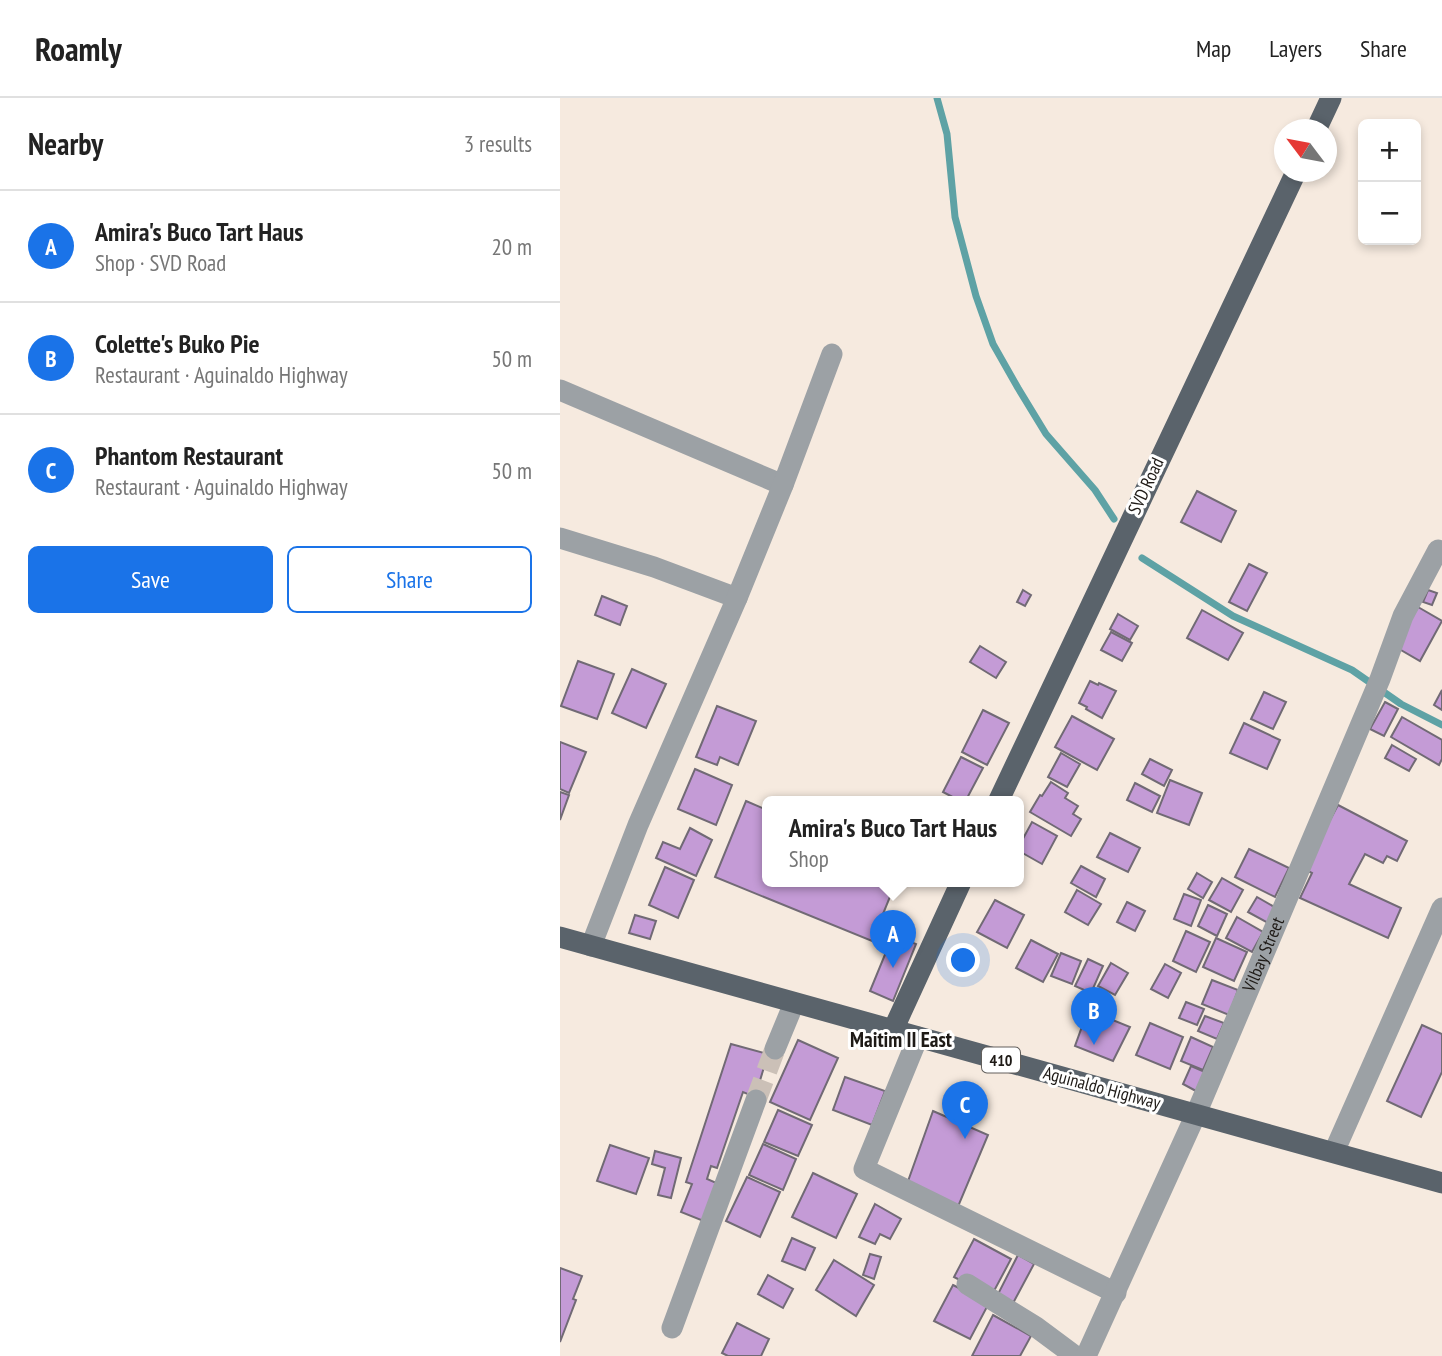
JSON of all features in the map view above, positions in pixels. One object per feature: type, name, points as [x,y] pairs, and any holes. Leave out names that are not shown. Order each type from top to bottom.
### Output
[{"type":"main road","points":[[1321,119],[1331,98]]},
{"type":"main road","name":"SVD Road","points":[[1001,796],[1291,182]]},
{"type":"main road","points":[[892,1030],[959,887]]},
{"type":"main road","name":"Aguinaldo Highway","points":[[560,937],[1442,1183]]},
{"type":"street","points":[[591,946],[638,825],[737,598],[832,354]]},
{"type":"street","points":[[560,390],[783,485]]},
{"type":"street","points":[[560,538],[654,566],[737,598]]},
{"type":"street","name":"Vilbay Street","points":[[1086,1356],[1196,1114],[1380,679],[1403,616],[1438,550]]},
{"type":"street","points":[[1334,1152],[1442,908]]},
{"type":"street","points":[[775,1049],[794,1003]]},
{"type":"street","points":[[918,1037],[864,1169],[1116,1293]]},
{"type":"street","points":[[672,1328],[757,1100]]},
{"type":"street","points":[[967,1284],[1036,1327],[1075,1356]]},
{"type":"building","points":[[1197,491],[1236,511],[1221,542],[1181,522]]},
{"type":"building","points":[[1249,564],[1267,573],[1247,611],[1229,602]]},
{"type":"building","points":[[1023,590],[1031,595],[1025,606],[1017,602]]},
{"type":"building","points":[[1428,590],[1437,593],[1432,605],[1423,602]]},
{"type":"building","points":[[602,596],[627,606],[620,625],[595,615]]},
{"type":"building","points":[[1418,607],[1442,621],[1420,661],[1394,646]]},
{"type":"building","points":[[1202,610],[1243,633],[1228,660],[1187,638]]},
{"type":"building","points":[[1118,614],[1138,626],[1130,640],[1110,629]]},
{"type":"building","points":[[1111,632],[1132,643],[1122,661],[1101,650]]},
{"type":"building","points":[[980,646],[1006,662],[996,678],[970,662]]},
{"type":"building","points":[[578,661],[614,674],[597,719],[561,706]]},
{"type":"building","points":[[632,669],[666,684],[646,728],[612,713]]},
{"type":"building","points":[[1090,681],[1116,691],[1102,718],[1079,703]]},
{"type":"building","points":[[1442,690],[1442,710],[1434,705]]},
{"type":"building","points":[[1264,692],[1286,702],[1273,729],[1251,719]]},
{"type":"building","points":[[1385,702],[1398,709],[1384,736],[1370,729]]},
{"type":"building","points":[[717,706],[756,721],[738,765],[720,757],[717,765],[696,757]]},
{"type":"building","points":[[983,710],[1009,723],[987,765],[962,752]]},
{"type":"building","points":[[1072,716],[1114,739],[1097,770],[1055,747]]},
{"type":"building","points":[[1402,717],[1442,740],[1442,759],[1439,765],[1391,737]]},
{"type":"building","points":[[1244,723],[1280,740],[1267,769],[1230,753]]},
{"type":"building","points":[[560,742],[586,752],[569,793],[560,789]]},
{"type":"building","points":[[1392,745],[1416,759],[1409,771],[1385,758]]},
{"type":"building","points":[[1061,753],[1080,764],[1067,787],[1048,777]]},
{"type":"building","points":[[961,757],[983,768],[968,796],[951,796],[943,792]]},
{"type":"building","points":[[1150,759],[1172,770],[1164,786],[1142,774]]},
{"type":"building","points":[[695,769],[732,785],[716,825],[678,809]]},
{"type":"building","points":[[1170,780],[1202,793],[1189,825],[1157,813]]},
{"type":"building","points":[[1051,782],[1068,793],[1065,798],[1078,806],[1073,814],[1081,819],[1071,836],[1030,812]]},
{"type":"building","points":[[1135,783],[1160,796],[1152,812],[1127,800]]},
{"type":"building","points":[[560,792],[569,795],[560,820]]},
{"type":"building","points":[[746,801],[762,808],[762,887],[894,887],[872,941],[715,877]]},
{"type":"building","points":[[1338,805],[1407,841],[1397,861],[1387,856],[1383,863],[1365,854],[1349,884],[1401,908],[1388,938],[1300,898],[1312,873],[1304,869]]},
{"type":"building","points":[[1032,822],[1057,836],[1042,864],[1024,854],[1024,837]]},
{"type":"building","points":[[690,828],[712,840],[696,876],[656,858],[663,842],[680,849]]},
{"type":"building","points":[[1110,833],[1140,848],[1128,872],[1097,857]]},
{"type":"building","points":[[1249,849],[1289,868],[1275,897],[1235,877]]},
{"type":"building","points":[[1081,866],[1105,879],[1096,897],[1071,883]]},
{"type":"building","points":[[665,867],[694,880],[678,918],[649,905]]},
{"type":"building","points":[[1197,873],[1212,882],[1203,898],[1188,889]]},
{"type":"building","points":[[1222,878],[1243,890],[1231,912],[1209,900]]},
{"type":"building","points":[[1077,890],[1101,904],[1088,925],[1065,912]]},
{"type":"building","points":[[1184,894],[1201,900],[1191,926],[1174,919]]},
{"type":"building","points":[[1257,897],[1276,908],[1268,923],[1248,912]]},
{"type":"building","points":[[995,900],[1024,915],[1007,948],[977,932]]},
{"type":"building","points":[[1127,902],[1145,911],[1135,931],[1117,922]]},
{"type":"building","points":[[1208,905],[1227,914],[1217,936],[1198,926]]},
{"type":"building","points":[[635,915],[656,921],[650,939],[629,933]]},
{"type":"building","points":[[1237,917],[1263,932],[1252,952],[1226,938]]},
{"type":"building","points":[[1186,931],[1210,942],[1196,972],[1173,961]]},
{"type":"building","points":[[893,935],[916,944],[893,1001],[870,991]]},
{"type":"building","points":[[1216,938],[1247,952],[1234,981],[1203,967]]},
{"type":"building","points":[[1031,940],[1058,954],[1043,982],[1016,968]]},
{"type":"building","points":[[1061,953],[1081,961],[1072,984],[1051,976]]},
{"type":"building","points":[[1088,959],[1103,966],[1091,993],[1075,986]]},
{"type":"building","points":[[1111,963],[1128,973],[1115,995],[1098,986]]},
{"type":"building","points":[[1165,964],[1181,973],[1168,998],[1151,989]]},
{"type":"building","points":[[1212,980],[1238,990],[1229,1015],[1202,1004]]},
{"type":"building","points":[[1186,1002],[1204,1009],[1197,1025],[1179,1018]]},
{"type":"building","points":[[1088,1010],[1130,1027],[1113,1061],[1075,1046]]},
{"type":"building","points":[[1205,1016],[1224,1023],[1217,1039],[1198,1031]]},
{"type":"building","points":[[1150,1023],[1183,1037],[1170,1069],[1136,1055]]},
{"type":"building","points":[[1422,1025],[1442,1034],[1442,1072],[1421,1117],[1387,1101]]},
{"type":"building","points":[[1191,1037],[1213,1047],[1203,1070],[1181,1061]]},
{"type":"building","points":[[798,1040],[838,1058],[810,1120],[770,1102]]},
{"type":"building","points":[[731,1044],[768,1054],[755,1097],[743,1092],[717,1168],[711,1166],[707,1179],[721,1185],[706,1222],[681,1212],[692,1184],[686,1182]]},
{"type":"building","points":[[1191,1066],[1205,1072],[1196,1091],[1183,1084]]},
{"type":"building","points":[[845,1077],[885,1091],[872,1125],[833,1110]]},
{"type":"building","points":[[778,1110],[812,1125],[798,1156],[764,1142]]},
{"type":"building","points":[[933,1111],[988,1135],[957,1209],[907,1184]]},
{"type":"building","points":[[763,1144],[796,1159],[783,1190],[749,1175]]},
{"type":"building","points":[[610,1145],[649,1158],[636,1194],[597,1181]]},
{"type":"building","points":[[655,1151],[681,1158],[671,1198],[658,1195],[665,1168],[652,1164]]},
{"type":"building","points":[[813,1173],[857,1194],[836,1238],[792,1217]]},
{"type":"building","points":[[747,1177],[780,1192],[760,1237],[726,1221]]},
{"type":"building","points":[[875,1204],[901,1219],[890,1239],[880,1234],[875,1244],[859,1237]]},
{"type":"building","points":[[792,1238],[815,1248],[805,1270],[782,1261]]},
{"type":"building","points":[[974,1239],[1011,1259],[994,1291],[973,1287],[954,1277]]},
{"type":"building","points":[[870,1254],[881,1257],[874,1279],[863,1275]]},
{"type":"building","points":[[1018,1255],[1034,1264],[1012,1305],[997,1296]]},
{"type":"building","points":[[834,1260],[874,1285],[856,1316],[816,1290]]},
{"type":"building","points":[[560,1268],[582,1276],[560,1342]]},
{"type":"building","points":[[768,1275],[793,1289],[783,1308],[758,1294]]},
{"type":"building","points":[[953,1285],[989,1303],[970,1339],[934,1321]]},
{"type":"building","points":[[993,1315],[1031,1336],[1020,1356],[972,1356]]},
{"type":"building","points":[[737,1323],[769,1339],[761,1356],[728,1356],[722,1353]]},
{"type":"waterway","points":[[937,98],[947,134],[955,217],[976,296],[993,344],[1046,434],[1095,490],[1114,519]]},
{"type":"waterway","points":[[1142,558],[1233,616],[1352,670],[1401,704],[1442,725]]},
{"type":"tunnel","points":[[756,1100],[775,1049]]},
{"type":"place","name":"Amira's Buco Tart Haus","points":[[893,968]]},
{"type":"place","name":"Colette's Buko Pie","points":[[1094,1045]]},
{"type":"place","name":"Phantom Restaurant","points":[[965,1139]]},
{"type":"district","name":"Maitim II East","points":[[901,1040]]}]
